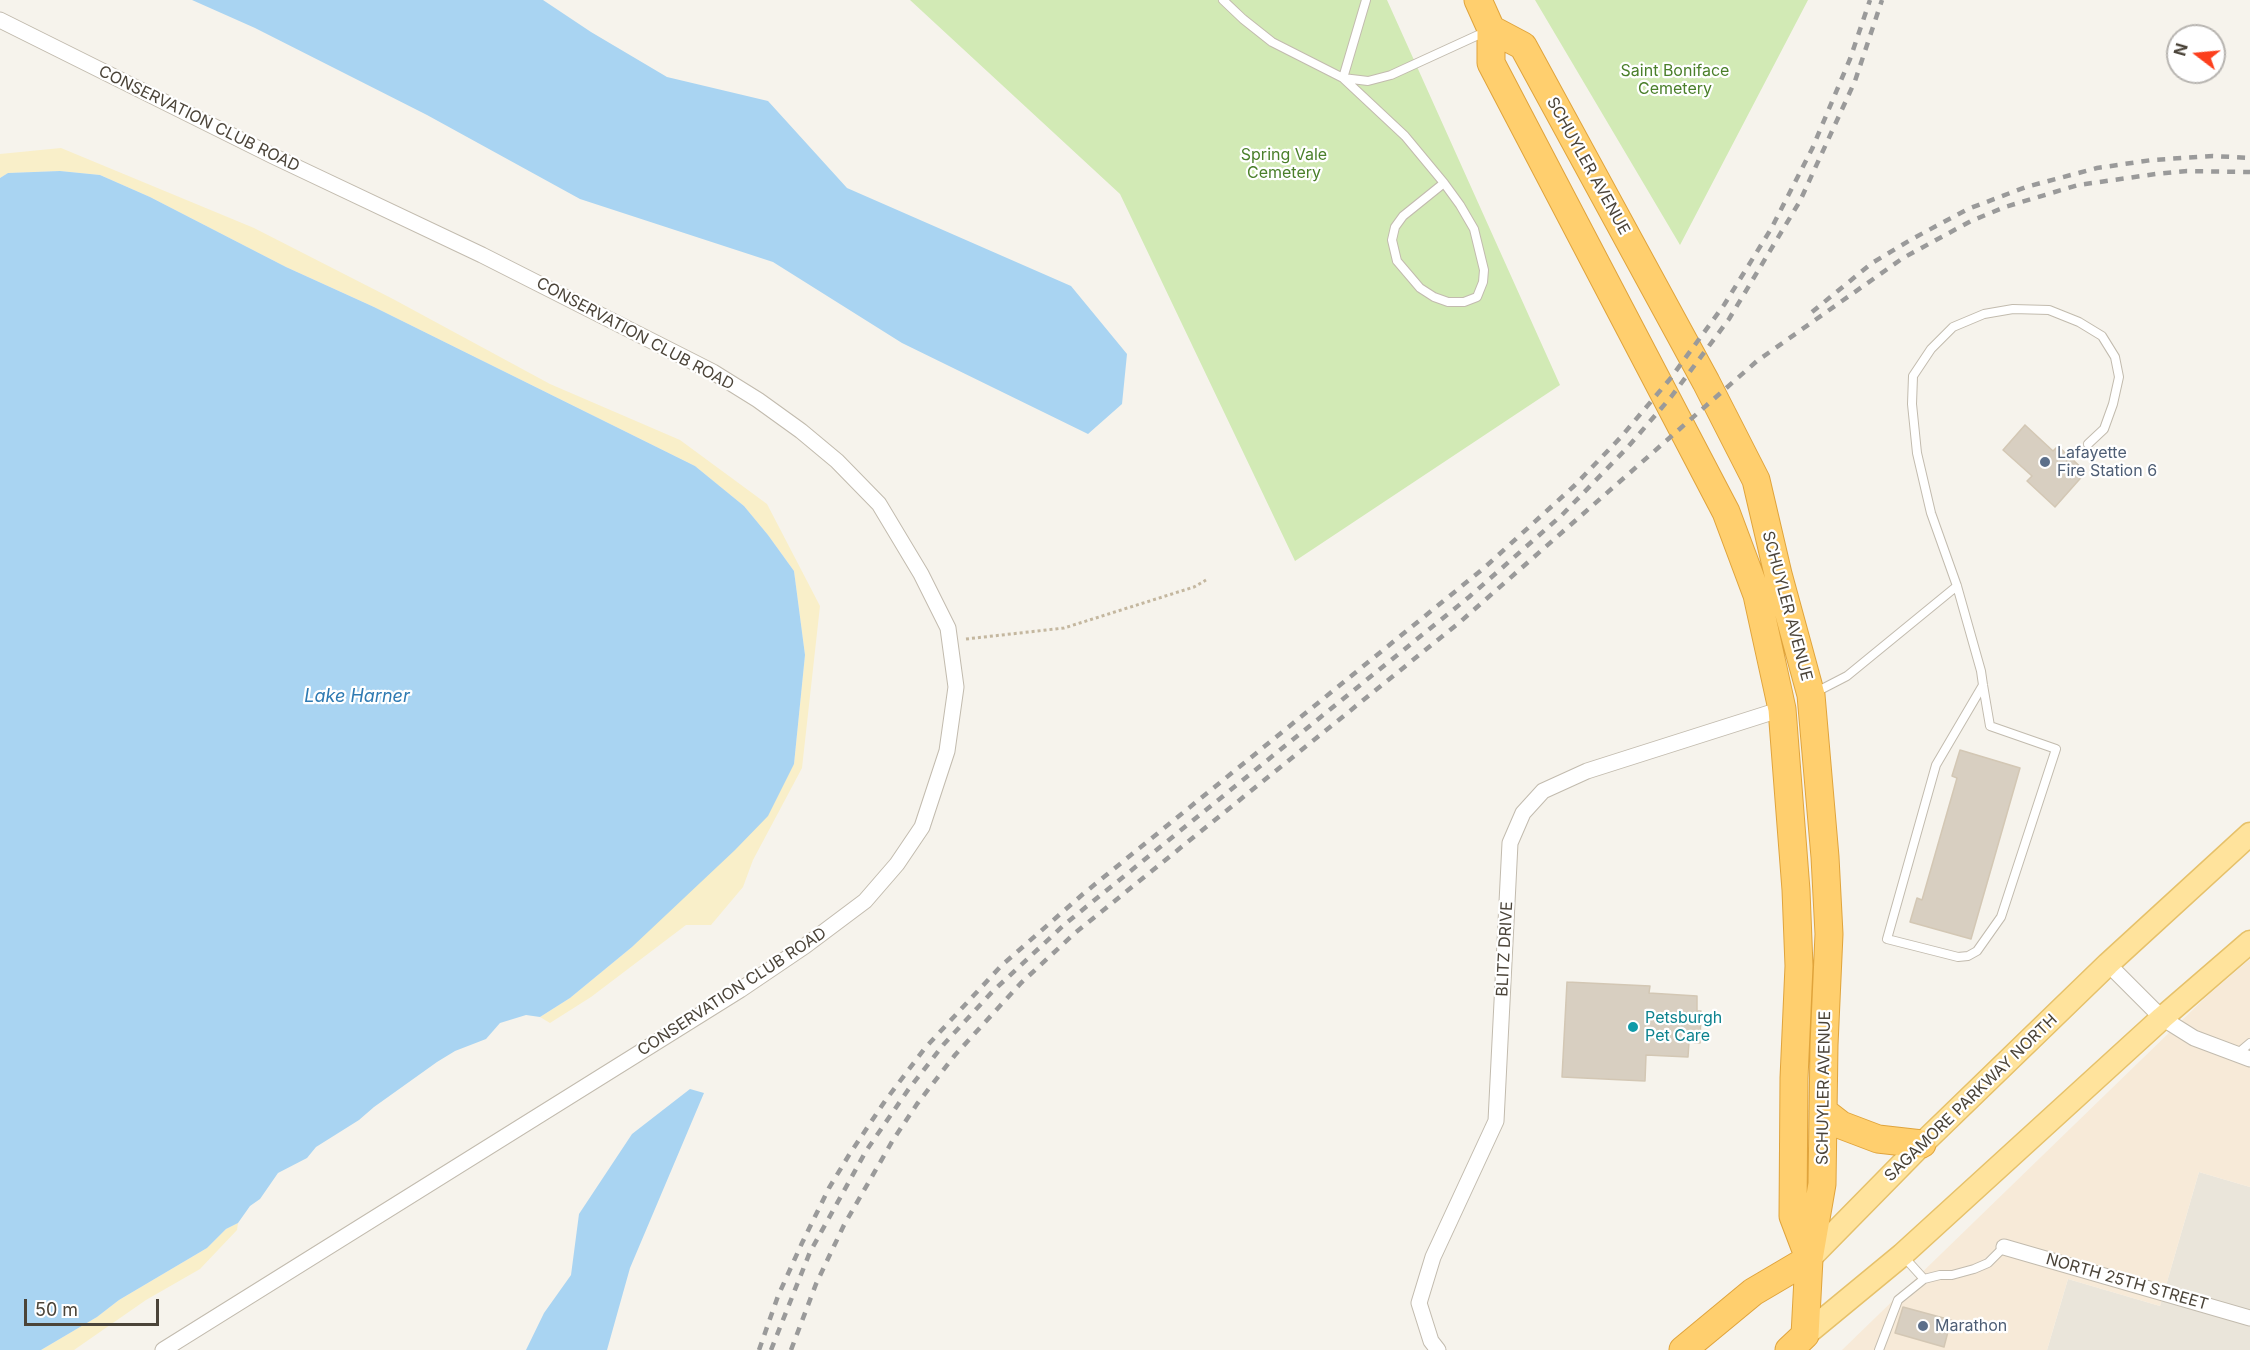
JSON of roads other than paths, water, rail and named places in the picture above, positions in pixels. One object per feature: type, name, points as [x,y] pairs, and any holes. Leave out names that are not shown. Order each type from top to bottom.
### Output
[{"type":"highway","name":"SCHUYLER AVENUE","points":[[1478,0],[1491,29],[1491,63],[1726,512],[1796,702],[1796,890],[1799,966],[1794,1078],[1793,1216],[1809,1259]]},
{"type":"highway","name":"SCHUYLER AVENUE","points":[[1491,29],[1522,46],[1706,382],[1756,480],[1778,574],[1796,702],[1826,857],[1829,934],[1822,1184],[1797,1342]]},
{"type":"highway","points":[[1823,1111],[1841,1125],[1878,1139],[1922,1144]]},
{"type":"highway","name":"SAGAMORE PARKWAY NORTH","points":[[1683,1350],[1753,1292],[1809,1259]]},
{"type":"main road","name":"SAGAMORE PARKWAY NORTH","points":[[1809,1259],[1922,1144],[2108,964],[2250,834]]},
{"type":"main road","points":[[1797,1342],[1902,1255],[2162,1018],[2250,942]]},
{"type":"street","name":"CONSERVATION CLUB ROAD","points":[[0,20],[262,151],[513,270],[704,367],[758,400],[837,461],[879,504],[921,574],[948,628],[956,687],[947,752],[922,827],[897,864],[865,901],[805,946],[740,990],[163,1350]]},
{"type":"street","name":"BLITZ DRIVE","points":[[1438,1350],[1431,1341],[1419,1303],[1432,1257],[1496,1121],[1510,843],[1523,813],[1543,791],[1587,771],[1796,702]]},
{"type":"street","points":[[2108,964],[2162,1018],[2194,1038],[2243,1057]]},
{"type":"street","name":"NORTH 25TH STREET","points":[[2004,1247],[2250,1318]]},
{"type":"lane","points":[[1223,0],[1272,42],[1343,78],[1405,136],[1444,183],[1474,229],[1484,270],[1484,282],[1477,297],[1464,302],[1448,302],[1420,288],[1397,261],[1392,240],[1395,227],[1403,216],[1444,183]]},
{"type":"lane","points":[[1343,78],[1366,0]]},
{"type":"lane","points":[[1343,78],[1368,81],[1391,75],[1491,29]]},
{"type":"lane","points":[[1983,686],[1935,765],[1887,939],[1958,957],[1968,956],[1977,951],[2001,917],[2056,749],[1990,726],[1983,686],[1957,586],[1931,513],[1917,453],[1911,404],[1913,376],[1931,349],[1953,327],[1984,314],[2013,309],[2049,310],[2079,322],[2102,336],[2115,357],[2119,376],[2113,404],[2104,429],[2088,444]]},
{"type":"lane","points":[[1796,702],[1847,676],[1957,586]]},
{"type":"lane","points":[[2243,1057],[2250,1043]]},
{"type":"lane","points":[[1879,1350],[1898,1300],[1924,1279],[1952,1275],[1988,1263],[2004,1247]]},
{"type":"lane","points":[[1902,1255],[1924,1279]]},
{"type":"water","points":[[192,0],[543,0],[591,32],[667,77],[768,101],[847,188],[1071,286],[1127,354],[1122,404],[1088,434],[902,343],[773,262],[580,199],[427,115],[255,28]]},
{"type":"water","name":"Lake Harner","points":[[60,171],[100,175],[150,197],[286,267],[374,307],[695,466],[744,506],[794,571],[805,655],[794,764],[768,816],[632,947],[570,998],[540,1017],[526,1015],[500,1023],[486,1039],[455,1051],[437,1062],[359,1120],[316,1147],[307,1158],[278,1173],[260,1199],[250,1206],[238,1223],[226,1229],[207,1248],[41,1350],[0,1350],[0,178],[8,173]]},
{"type":"water","points":[[690,1089],[704,1093],[630,1268],[607,1350],[526,1350],[544,1313],[571,1275],[579,1214],[632,1134]]},
{"type":"railway","points":[[759,1350],[778,1296],[802,1243],[829,1188],[849,1155],[885,1101],[925,1048],[1001,966],[1083,894],[1484,568],[1574,486],[1621,437],[1670,379],[1724,305],[1771,229],[1812,149],[1850,59],[1870,0]]},
{"type":"railway","points":[[771,1350],[810,1252],[866,1151],[908,1090],[944,1044],[992,992],[1065,924],[1469,597],[1562,515],[1627,448],[1671,397],[1729,319],[1800,201],[1855,81],[1882,0]]},
{"type":"railway","points":[[1812,312],[1872,263],[1912,239],[1968,209],[2026,187],[2097,168],[2152,160],[2213,156],[2250,158]]},
{"type":"railway","points":[[791,1350],[816,1284],[844,1225],[893,1140],[917,1104],[955,1055],[1021,983],[1075,933],[1460,622],[1757,361],[1903,258],[1971,221],[2005,207],[2078,185],[2187,171],[2250,172]]},
{"type":"place","name":"Lafayette Fire Station 6","points":[[2045,462]]},
{"type":"place","name":"Petsburgh Pet Care","points":[[1633,1027]]},
{"type":"place","name":"Marathon","points":[[1923,1326]]},
{"type":"park label","name":"Saint Boniface Cemetery","points":[[1675,80]]},
{"type":"park label","name":"Spring Vale Cemetery","points":[[1284,164]]}]
